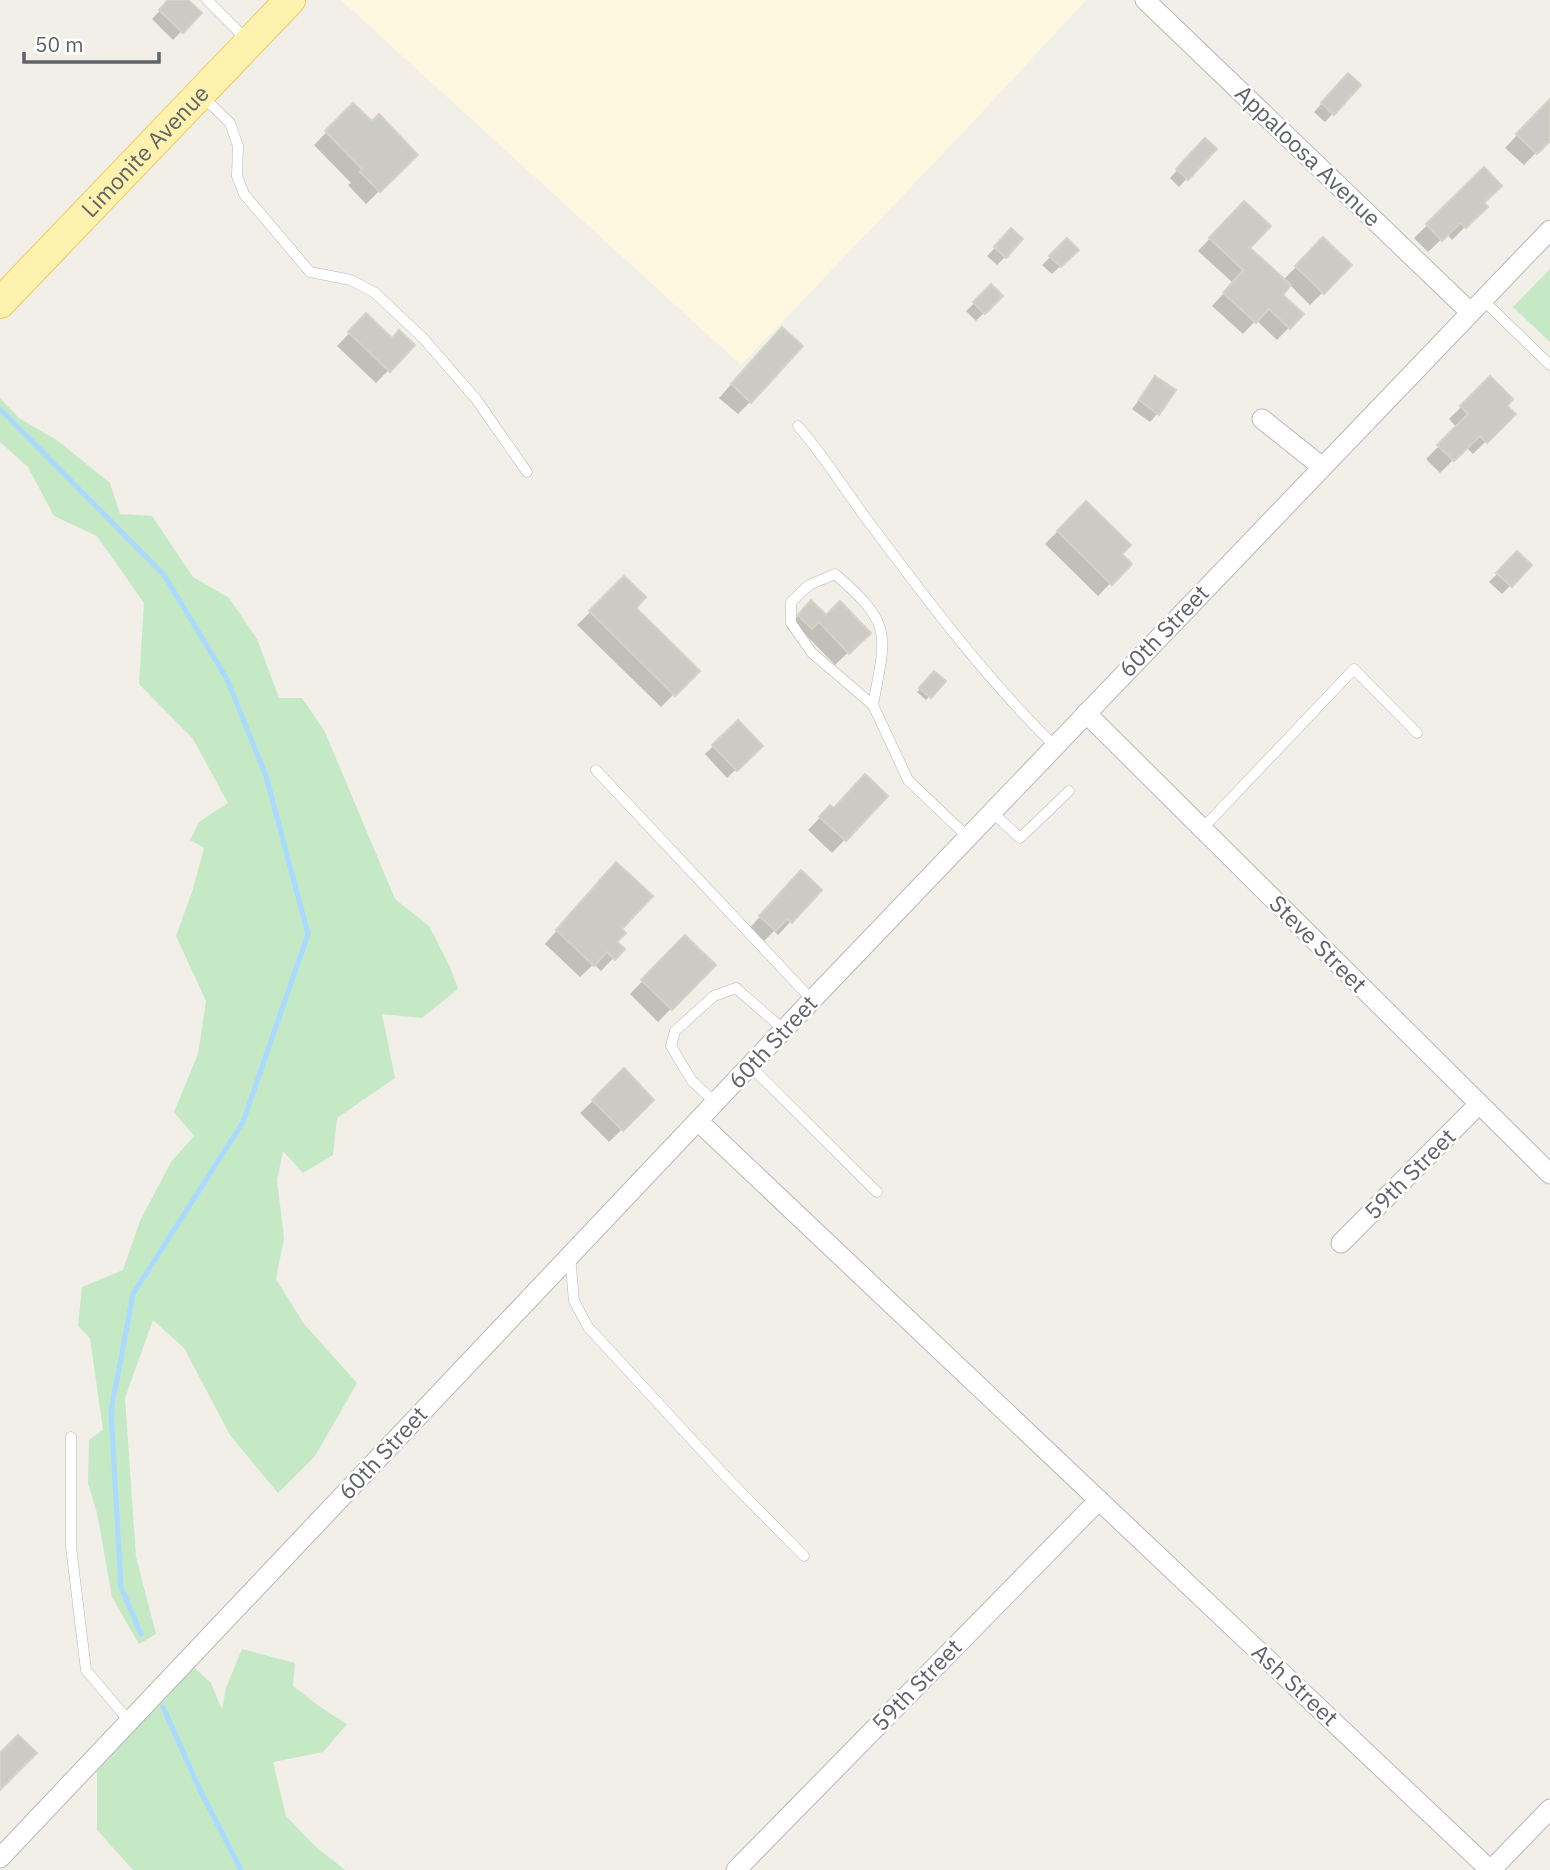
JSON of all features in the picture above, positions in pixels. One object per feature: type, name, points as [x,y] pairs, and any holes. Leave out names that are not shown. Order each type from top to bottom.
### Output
[{"type":"main road","name":"Limonite Avenue","points":[[0,303],[290,0]]},
{"type":"street","name":"Appaloosa Avenue","points":[[1145,0],[1476,306]]},
{"type":"street","name":"60th Street","points":[[0,1857],[715,1102],[1550,230]]},
{"type":"street","points":[[1262,419],[1322,467]]},
{"type":"street","name":"Steve Street","points":[[1086,713],[1550,1174]]},
{"type":"street","name":"59th Street","points":[[1341,1243],[1479,1104]]},
{"type":"street","name":"Ash Street","points":[[698,1121],[1491,1870]]},
{"type":"street","name":"59th Street","points":[[736,1870],[1099,1500]]},
{"type":"street","points":[[1491,1870],[1550,1809]]},
{"type":"lane","points":[[207,0],[249,42]]},
{"type":"lane","points":[[199,93],[230,123],[238,146],[237,176],[244,194],[310,272],[351,280],[374,293],[423,338],[476,399],[527,472]]},
{"type":"lane","points":[[1476,306],[1550,365]]},
{"type":"lane","points":[[798,426],[822,454],[869,522],[939,614],[996,683],[1055,746]]},
{"type":"lane","points":[[873,705],[884,636],[878,619],[858,593],[835,574],[809,585],[791,602],[791,624],[812,653],[873,705],[908,780],[968,837]]},
{"type":"lane","points":[[1202,829],[1354,669],[1417,733]]},
{"type":"lane","points":[[596,770],[813,1000]]},
{"type":"lane","points":[[992,812],[1020,838],[1069,791]]},
{"type":"lane","points":[[715,1102],[692,1082],[671,1046],[676,1031],[714,996],[736,988],[784,1030]]},
{"type":"lane","points":[[750,1066],[877,1192]]},
{"type":"lane","points":[[570,1255],[574,1301],[588,1327],[729,1480],[804,1556]]},
{"type":"lane","points":[[71,1437],[71,1547],[86,1670],[129,1721]]},
{"type":"shaded area","points":[[341,0],[1086,0],[741,365]]},
{"type":"green space","points":[[1550,269],[1550,342],[1513,307]]},
{"type":"green space","points":[[0,398],[19,418],[58,441],[110,483],[120,514],[152,516],[193,577],[229,598],[257,639],[279,698],[302,698],[325,732],[395,899],[429,926],[458,989],[422,1018],[382,1014],[395,1078],[337,1118],[333,1155],[303,1173],[283,1151],[277,1180],[284,1238],[276,1279],[304,1324],[357,1383],[315,1456],[278,1493],[230,1435],[184,1348],[153,1320],[125,1398],[136,1557],[156,1634],[139,1644],[112,1597],[97,1513],[88,1483],[89,1440],[103,1430],[90,1338],[78,1326],[82,1287],[123,1270],[140,1221],[171,1162],[194,1136],[174,1112],[198,1054],[206,1001],[176,936],[204,848],[190,840],[199,822],[228,803],[193,739],[139,684],[144,603],[97,536],[54,516],[28,467],[0,442]]},
{"type":"green space","points":[[242,1649],[295,1663],[293,1686],[347,1724],[323,1752],[273,1762],[286,1816],[317,1848],[345,1870],[133,1870],[97,1830],[97,1755],[187,1661],[211,1683],[222,1710],[226,1688]]},
{"type":"building","points":[[168,0],[188,0],[202,13],[183,33],[159,10]]},
{"type":"building","points":[[1348,73],[1361,85],[1334,115],[1321,103]]},
{"type":"building","points":[[1550,99],[1550,141],[1537,154],[1516,134]]},
{"type":"building","points":[[353,103],[372,121],[379,114],[418,155],[380,192],[325,131]]},
{"type":"building","points":[[1205,138],[1217,149],[1188,180],[1176,169]]},
{"type":"building","points":[[1484,167],[1502,186],[1484,203],[1488,207],[1466,228],[1460,223],[1442,241],[1426,224]]},
{"type":"building","points":[[1244,201],[1271,226],[1250,248],[1291,285],[1283,295],[1304,314],[1290,329],[1269,309],[1256,323],[1223,293],[1243,270],[1209,238]]},
{"type":"building","points":[[1011,228],[1023,239],[1006,258],[994,247]]},
{"type":"building","points":[[1323,237],[1352,265],[1324,294],[1295,266]]},
{"type":"building","points":[[1067,238],[1079,250],[1061,267],[1049,256]]},
{"type":"building","points":[[991,284],[1003,296],[985,314],[973,302]]},
{"type":"building","points":[[366,313],[392,338],[399,330],[415,345],[390,372],[348,332]]},
{"type":"building","points":[[782,327],[803,346],[751,403],[731,384]]},
{"type":"building","points":[[1155,376],[1176,390],[1159,415],[1139,400]]},
{"type":"building","points":[[1490,376],[1513,399],[1507,406],[1516,414],[1487,443],[1480,436],[1454,461],[1437,445],[1468,414],[1460,406]]},
{"type":"building","points":[[1086,501],[1131,545],[1122,554],[1132,564],[1112,585],[1057,531]]},
{"type":"building","points":[[1517,551],[1532,565],[1512,587],[1496,573]]},
{"type":"building","points":[[624,576],[646,597],[636,608],[700,671],[675,696],[589,611]]},
{"type":"building","points":[[811,600],[826,615],[840,601],[871,633],[849,654],[819,622],[812,629],[798,615]]},
{"type":"building","points":[[934,671],[946,681],[931,698],[919,688]]},
{"type":"building","points":[[738,720],[763,746],[737,771],[712,745]]},
{"type":"building","points":[[865,774],[888,796],[846,841],[819,817],[830,805],[834,808]]},
{"type":"building","points":[[616,862],[653,896],[622,929],[626,933],[617,942],[625,949],[615,960],[607,952],[594,966],[556,930]]},
{"type":"building","points":[[801,870],[822,890],[792,923],[787,919],[776,931],[759,916]]},
{"type":"building","points":[[685,935],[716,965],[672,1010],[641,980]]},
{"type":"building","points":[[624,1068],[654,1100],[623,1131],[592,1100]]},
{"type":"building","points":[[18,1735],[37,1753],[0,1790],[0,1753]]},
{"type":"waterway","points":[[0,409],[164,575],[227,679],[266,776],[308,934],[243,1122],[133,1294],[111,1411],[121,1587],[141,1634]]},
{"type":"waterway","points":[[163,1707],[200,1790],[241,1870]]}]
